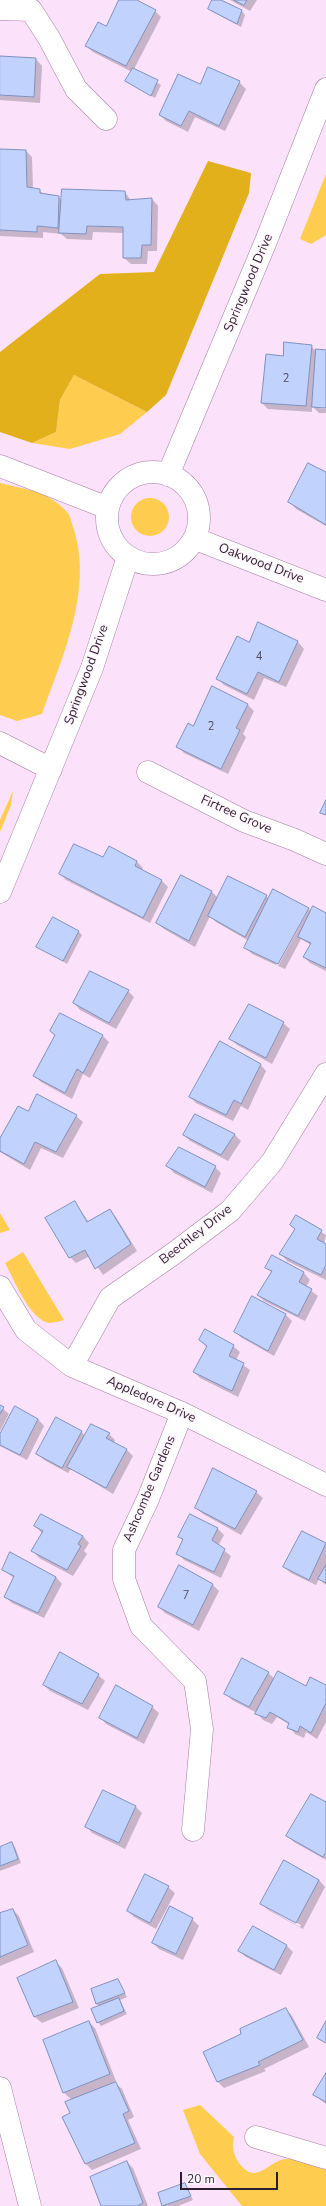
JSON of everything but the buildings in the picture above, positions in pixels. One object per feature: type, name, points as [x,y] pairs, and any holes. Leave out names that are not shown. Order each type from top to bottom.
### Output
[{"type":"street","points":[[0,9],[31,10],[49,38],[76,89],[106,118]]},
{"type":"street","name":"Springwood Drive","points":[[168,475],[266,241],[326,89]]},
{"type":"street","points":[[0,466],[108,508]]},
{"type":"street","points":[[156,473],[168,475],[181,481],[191,493],[199,508],[199,524],[196,539],[189,547],[174,558],[160,563],[143,563],[128,557],[120,551],[111,538],[107,522],[108,508],[114,494],[124,482],[140,474],[156,473]]},
{"type":"street","name":"Oakwood Drive","points":[[196,539],[326,590]]},
{"type":"street","name":"Springwood Drive","points":[[0,892],[92,668],[128,557]]},
{"type":"street","points":[[0,743],[50,769]]},
{"type":"street","name":"Firtree Grove","points":[[148,772],[244,821],[295,840],[326,854]]},
{"type":"street","name":"Beechley Drive","points":[[72,1366],[110,1298],[173,1254],[235,1205],[272,1162],[326,1074]]},
{"type":"street","name":"Appledore Drive","points":[[0,1287],[26,1330],[72,1366],[182,1412],[326,1485]]},
{"type":"street","name":"Ashcombe Gardens","points":[[182,1412],[148,1499],[124,1550],[124,1579],[141,1626],[195,1681],[202,1729],[193,1830]]},
{"type":"street","points":[[0,2088],[30,2206]]},
{"type":"street","points":[[256,2137],[326,2158]]},
{"type":"shaded area","points":[[208,161],[251,173],[249,193],[166,395],[147,412],[74,375],[60,400],[56,432],[32,443],[0,432],[0,352],[100,274],[154,272]]},
{"type":"shaded area","points":[[326,174],[326,235],[311,244],[300,239]]},
{"type":"shaded area","points":[[74,375],[147,412],[120,434],[70,449],[32,443],[56,432],[60,400]]},
{"type":"shaded area","points":[[0,483],[36,492],[59,504],[70,517],[79,553],[80,577],[73,624],[42,714],[17,721],[0,715]]},
{"type":"shaded area","points":[[146,498],[154,498],[164,503],[168,510],[168,524],[164,531],[154,536],[146,536],[136,531],[134,528],[131,521],[131,513],[136,503],[139,501]]},
{"type":"shaded area","points":[[13,791],[11,805],[0,832],[0,820]]},
{"type":"shaded area","points":[[0,1213],[10,1230],[0,1233]]},
{"type":"shaded area","points":[[23,1252],[64,1320],[49,1323],[42,1320],[35,1314],[23,1298],[5,1263]]},
{"type":"shaded area","points":[[200,2105],[234,2137],[234,2154],[245,2170],[251,2173],[257,2173],[280,2160],[291,2159],[326,2170],[326,2206],[242,2206],[200,2154],[183,2110]]}]
